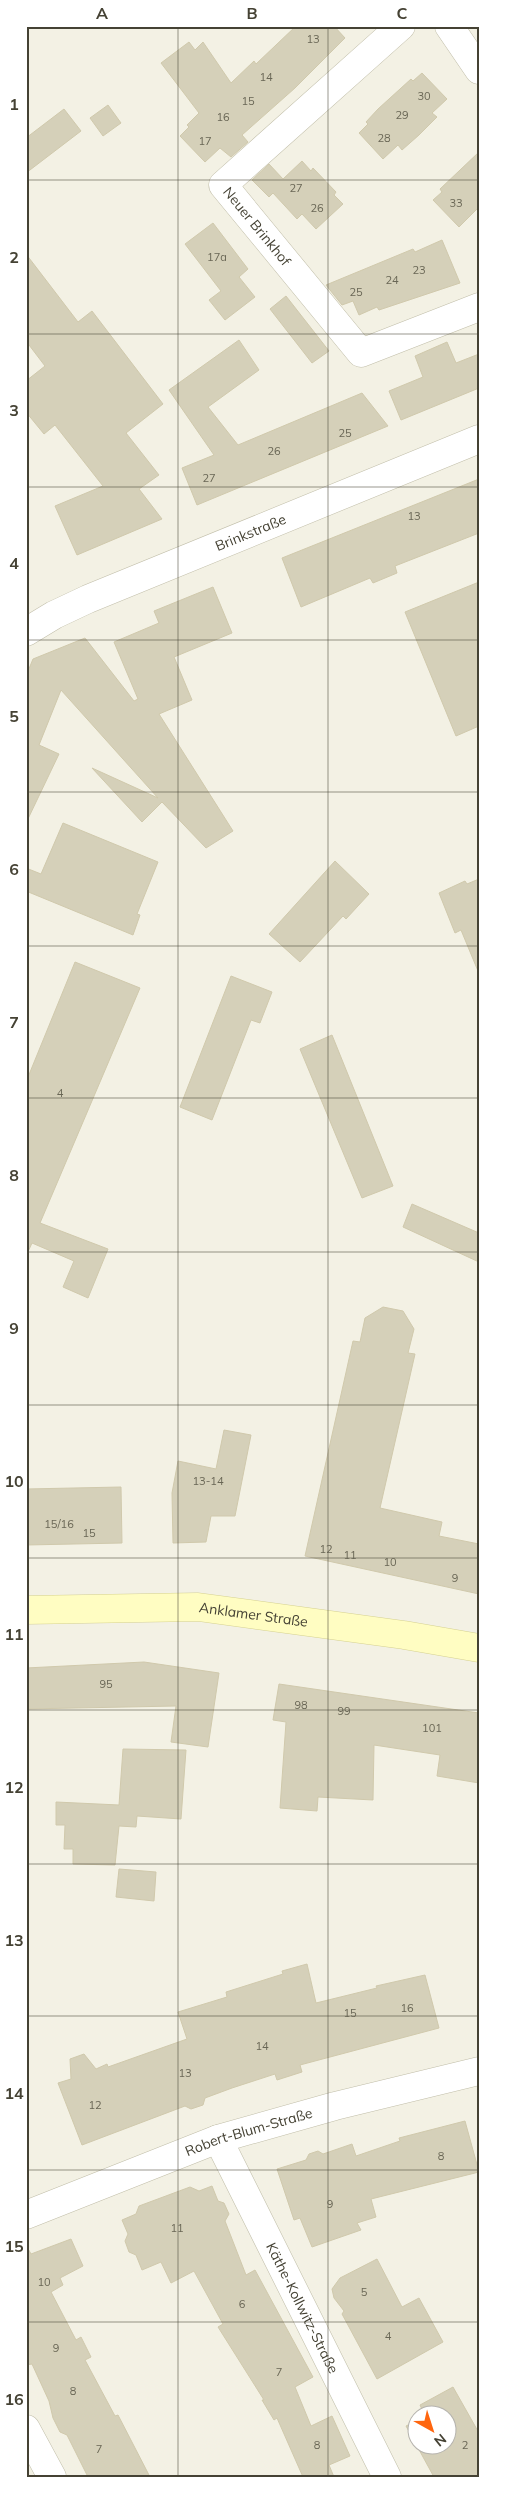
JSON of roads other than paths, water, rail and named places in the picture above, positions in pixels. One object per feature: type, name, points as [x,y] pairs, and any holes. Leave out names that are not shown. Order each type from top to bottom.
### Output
[{"type":"main road","name":"Anklamer Straße","points":[[26,1610],[198,1607],[404,1634],[479,1648]]},
{"type":"street","name":"Neuer Brinkhof","points":[[400,26],[223,185],[361,353],[479,307]]},
{"type":"street","points":[[449,26],[479,70]]},
{"type":"street","name":"Brinkstraße","points":[[26,632],[54,615],[88,600],[479,439]]},
{"type":"street","name":"Robert-Blum-Straße","points":[[26,2215],[218,2140],[334,2106],[479,2071]]},
{"type":"street","name":"Käthe-Kollwitz-Straße","points":[[218,2140],[387,2477]]},
{"type":"street","points":[[26,2429],[52,2477]]}]
